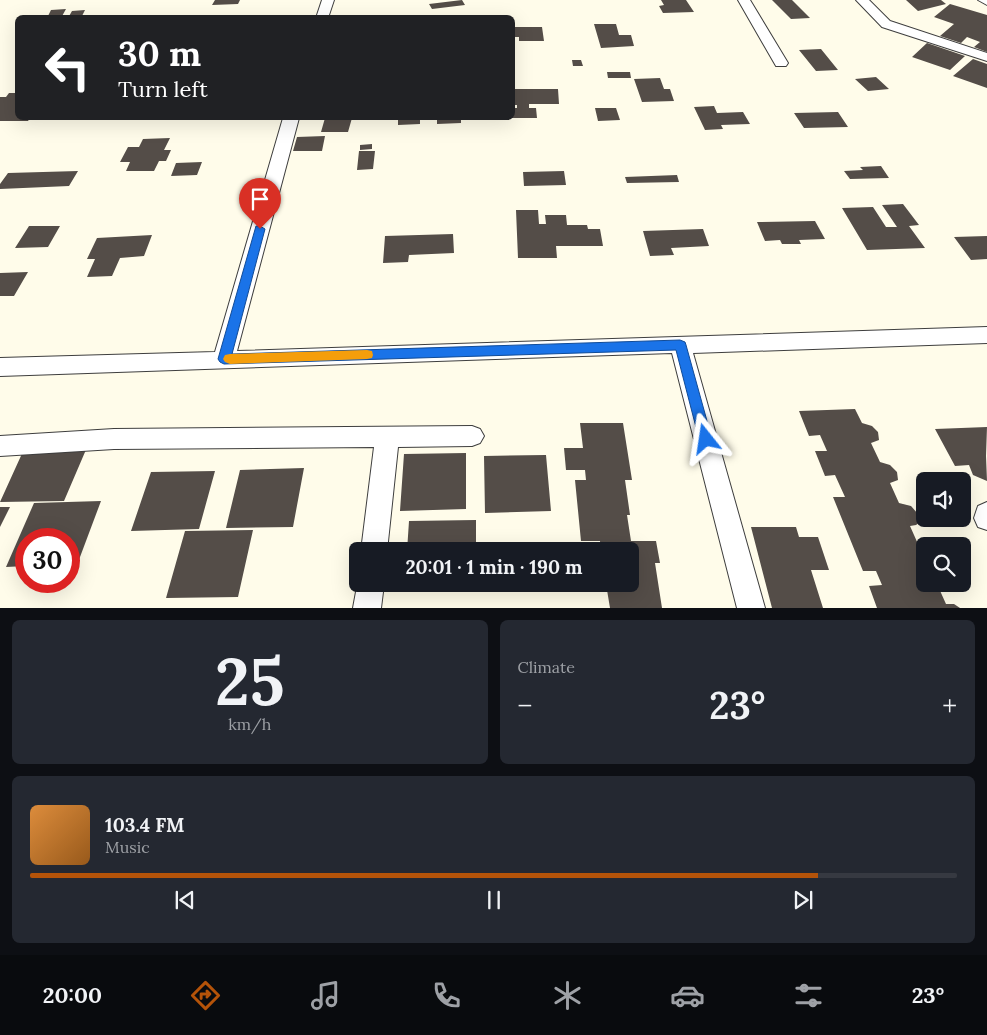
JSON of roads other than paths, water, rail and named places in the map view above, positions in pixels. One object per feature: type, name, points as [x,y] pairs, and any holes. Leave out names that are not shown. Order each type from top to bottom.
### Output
[{"type":"street","points":[[323,15],[328,0]]},
{"type":"street","points":[[744,0],[781,63]]},
{"type":"street","points":[[862,0],[886,24],[902,31],[987,57]]},
{"type":"street","points":[[224,359],[289,120]]},
{"type":"street","points":[[0,367],[987,335]]},
{"type":"street","points":[[680,345],[751,608]]},
{"type":"street","points":[[0,446],[114,439],[472,436]]},
{"type":"street","points":[[375,542],[387,437]]},
{"type":"street","points":[[367,608],[369,592]]}]
